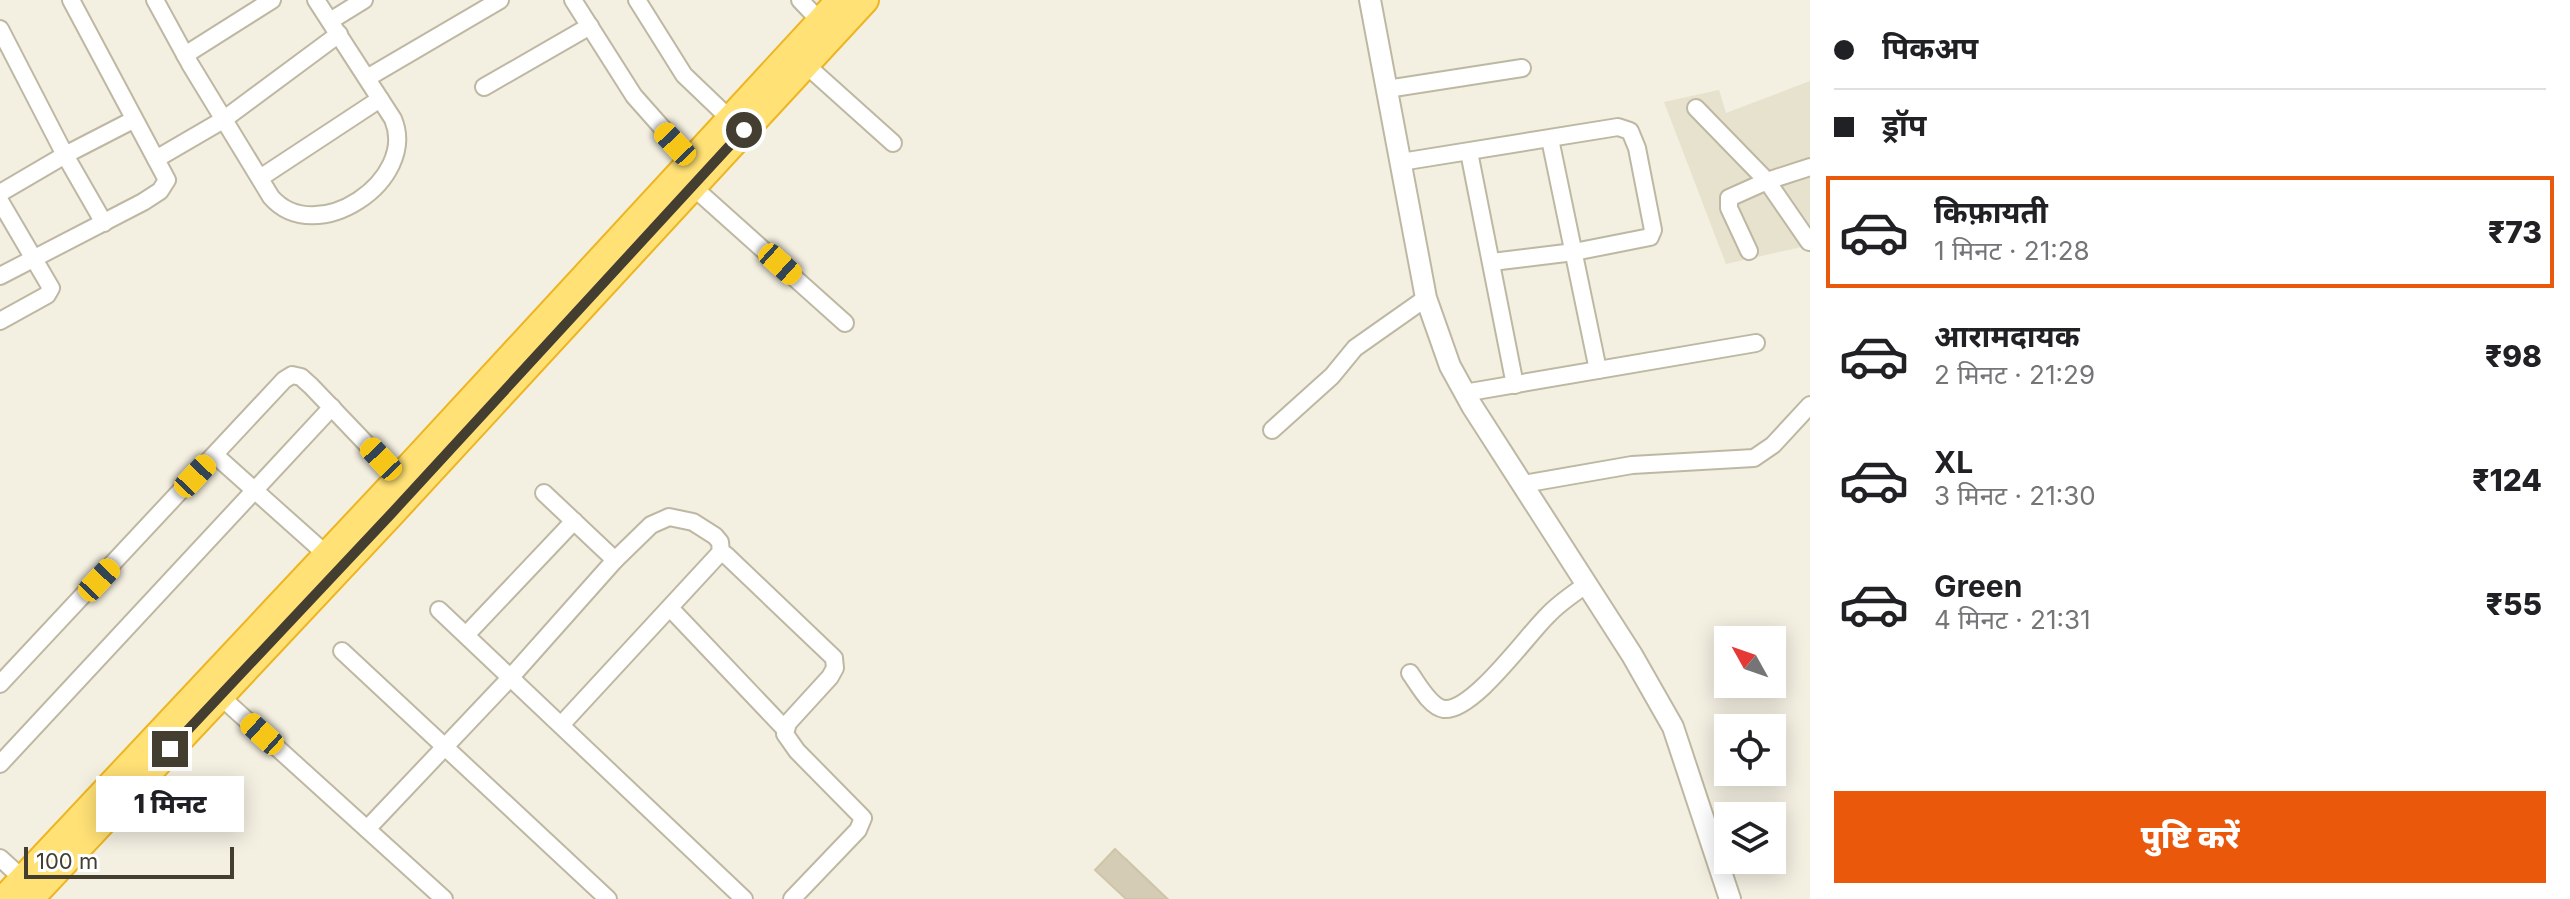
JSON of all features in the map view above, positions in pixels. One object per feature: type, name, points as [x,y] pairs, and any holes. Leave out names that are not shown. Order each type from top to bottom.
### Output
[{"type":"highway","points":[[4,899],[27,889],[220,696],[695,174],[730,119],[840,0]]},
{"type":"highway","points":[[27,889],[399,478],[865,0]]},
{"type":"street","points":[[0,276],[143,202],[163,188],[166,177],[71,0]]},
{"type":"street","points":[[155,0],[223,120],[277,204],[305,215],[317,216],[334,212],[368,195],[385,176],[399,144],[398,130],[316,0]]},
{"type":"street","points":[[185,55],[272,0]]},
{"type":"street","points":[[156,159],[223,120],[335,28],[364,0]]},
{"type":"street","points":[[367,78],[500,0]]},
{"type":"street","points":[[573,0],[634,96],[695,174],[845,323]]},
{"type":"street","points":[[637,0],[684,75],[730,119]]},
{"type":"street","points":[[800,0],[820,21]]},
{"type":"street","points":[[1370,0],[1426,298],[1450,366],[1464,393],[1632,655],[1673,727],[1730,899]]},
{"type":"street","points":[[484,87],[590,26]]},
{"type":"street","points":[[0,29],[104,223]]},
{"type":"street","points":[[805,64],[893,143]]},
{"type":"street","points":[[1387,89],[1522,68]]},
{"type":"street","points":[[260,178],[380,99]]},
{"type":"street","points":[[1696,108],[1767,181],[1809,242]]},
{"type":"street","points":[[0,193],[133,120]]},
{"type":"street","points":[[1401,162],[1618,127],[1630,131],[1637,148],[1652,233],[1646,239],[1492,262]]},
{"type":"street","points":[[1550,139],[1598,370]]},
{"type":"street","points":[[1469,152],[1515,385]]},
{"type":"street","points":[[1749,251],[1728,200],[1734,194],[1810,167]]},
{"type":"street","points":[[0,201],[49,282],[50,292],[0,321]]},
{"type":"street","points":[[1272,430],[1332,376],[1355,348],[1426,298]]},
{"type":"street","points":[[1464,393],[1756,343]]},
{"type":"street","points":[[0,684],[292,375],[301,377],[399,478]]},
{"type":"street","points":[[1523,484],[1632,465],[1754,458],[1773,445],[1810,405]]},
{"type":"street","points":[[0,764],[332,407]]},
{"type":"street","points":[[215,455],[327,555]]},
{"type":"street","points":[[544,493],[615,560]]},
{"type":"street","points":[[367,829],[511,677],[615,560],[651,525],[669,517],[693,522],[707,529],[720,542],[721,553],[834,658],[835,668],[830,677],[785,729]]},
{"type":"street","points":[[466,635],[574,521]]},
{"type":"street","points":[[561,725],[721,553]]},
{"type":"street","points":[[1410,673],[1437,706],[1454,708],[1491,679],[1551,612],[1587,584]]},
{"type":"street","points":[[671,609],[785,729],[792,746],[863,818],[858,830],[792,899]]},
{"type":"street","points":[[439,610],[744,899]]},
{"type":"street","points":[[342,651],[608,899]]},
{"type":"street","points":[[220,696],[444,899]]},
{"type":"street","points":[[0,858],[27,889]]},
{"type":"shaded area","points":[[1810,81],[1810,245],[1726,264],[1664,102],[1719,90],[1726,113]]},
{"type":"building","points":[[1115,849],[1167,899],[1126,899],[1095,870]]},
{"type":"route","points":[[170,749],[744,130]]}]
